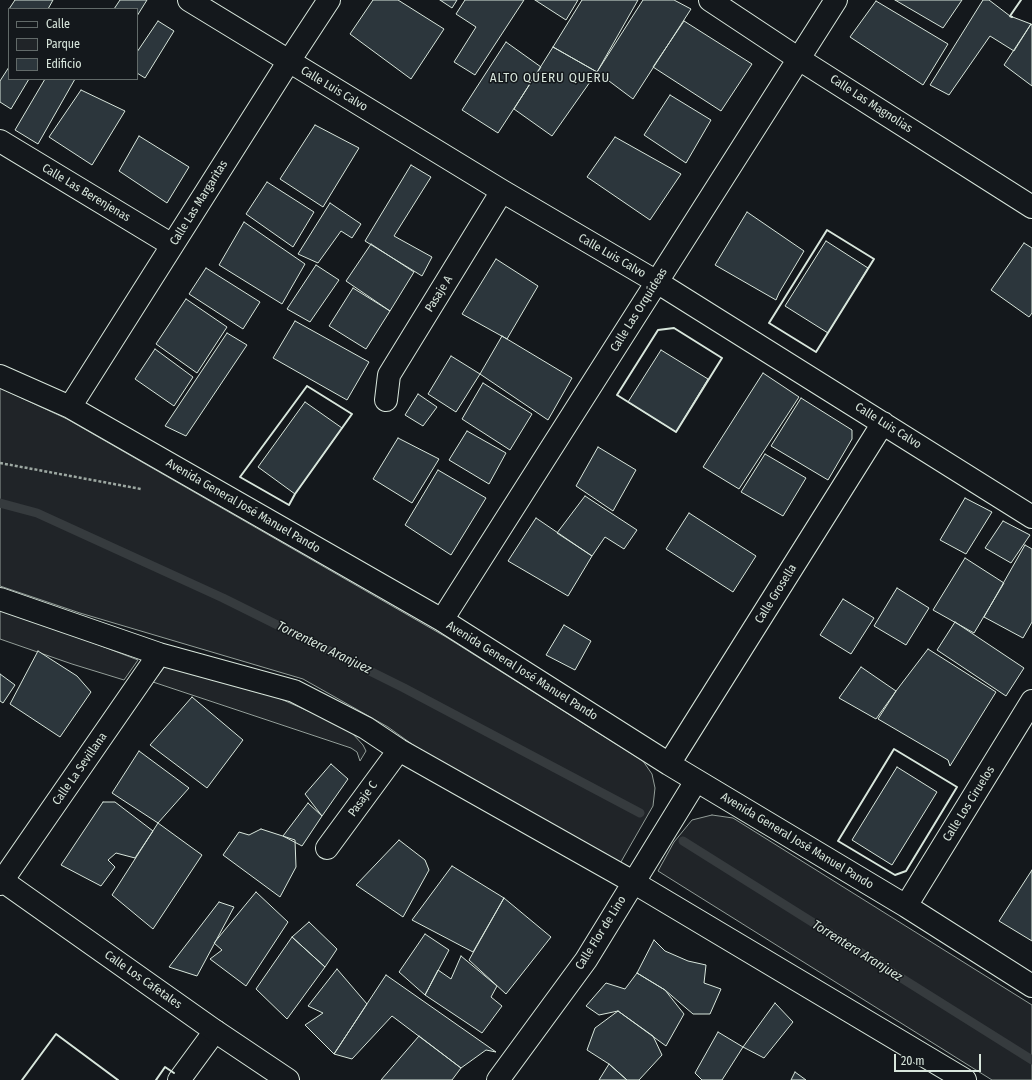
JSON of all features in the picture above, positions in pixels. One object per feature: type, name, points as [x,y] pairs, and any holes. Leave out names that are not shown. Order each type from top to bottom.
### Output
[{"type":"street","name":"Calle Luis Calvo","points":[[189,0],[502,191],[657,282],[1032,517]]},
{"type":"street","name":"Calle Las Margaritas","points":[[70,407],[329,0]]},
{"type":"street","name":"Calle Las Magnolias","points":[[710,0],[799,59],[1032,207]]},
{"type":"street","name":"Calle Las Orquídeas","points":[[442,620],[836,0]]},
{"type":"street","name":"Calle Las Berenjenas","points":[[0,141],[172,245]]},
{"type":"street","name":"Pasaje A","points":[[386,400],[390,374],[502,191]]},
{"type":"street","name":"Avenida General José Manuel Pando","points":[[0,376],[70,407],[442,620],[696,781],[906,906],[1032,986]]},
{"type":"street","name":"Calle Grosella","points":[[669,764],[883,424]]},
{"type":"street","points":[[0,599],[159,654],[294,691],[366,728],[399,750],[633,882],[951,1076]]},
{"type":"street","name":"Calle La Sevillana","points":[[1,881],[159,654]]},
{"type":"street","name":"Calle Los Ciruelos","points":[[906,906],[1032,701]]},
{"type":"street","name":"Pasaje C","points":[[328,848],[399,750]]},
{"type":"street","name":"Calle Flor de Lino","points":[[498,1080],[586,960],[696,781]]},
{"type":"street","name":"Calle Los Cafetales","points":[[1,881],[215,1031],[288,1080]]},
{"type":"street","points":[[179,1080],[215,1031]]},
{"type":"path","points":[[0,463],[141,489]]},
{"type":"green space","points":[[0,388],[67,419],[446,637],[643,761],[652,774],[655,788],[653,806],[610,881],[504,810],[388,727],[303,679],[80,613],[0,586]]},
{"type":"green space","points":[[0,610],[138,660],[124,680],[0,639]]},
{"type":"green space","points":[[166,665],[274,696],[340,725],[352,733],[363,745],[366,751],[360,761],[357,752],[351,748],[153,682]]},
{"type":"green space","points":[[712,815],[733,818],[1032,1005],[1032,1080],[992,1080],[658,871],[674,842],[692,820]]},
{"type":"building","points":[[15,0],[53,0],[49,8],[10,8]]},
{"type":"building","points":[[120,0],[147,0],[138,14],[138,8],[115,8]]},
{"type":"building","points":[[373,0],[398,0],[444,29],[411,79],[350,34]]},
{"type":"building","points":[[440,0],[457,0],[452,8]]},
{"type":"building","points":[[465,0],[524,0],[475,75],[454,62],[476,27],[456,14]]},
{"type":"building","points":[[535,0],[578,0],[566,20]]},
{"type":"building","points":[[582,0],[638,0],[597,72],[553,47]]},
{"type":"building","points":[[643,0],[674,0],[691,9],[633,99],[597,72]]},
{"type":"building","points":[[895,0],[962,0],[943,28]]},
{"type":"building","points":[[983,0],[989,0],[1010,16],[1031,24],[1014,51],[990,36],[949,95],[930,85]]},
{"type":"building","points":[[876,1],[948,44],[923,85],[850,37]]},
{"type":"building","points":[[158,21],[174,31],[145,78],[138,74],[138,51]]},
{"type":"building","points":[[684,21],[752,64],[721,111],[653,67]]},
{"type":"building","points":[[1031,24],[1032,25],[1032,86],[1004,65]]},
{"type":"building","points":[[506,42],[541,67],[498,133],[462,110]]},
{"type":"building","points":[[553,47],[597,72],[552,136],[514,109]]},
{"type":"building","points":[[8,69],[8,80],[28,80],[11,109],[0,102],[0,81]]},
{"type":"building","points":[[44,80],[74,80],[38,144],[15,130]]},
{"type":"building","points":[[81,90],[125,111],[92,165],[49,137]]},
{"type":"building","points":[[670,95],[711,120],[686,163],[644,135]]},
{"type":"building","points":[[315,125],[359,148],[323,207],[280,179]]},
{"type":"building","points":[[139,136],[189,167],[167,203],[119,171]]},
{"type":"building","points":[[615,137],[681,174],[650,220],[587,177]]},
{"type":"building","points":[[411,165],[431,177],[394,236],[432,257],[422,276],[365,241]]},
{"type":"building","points":[[267,182],[314,212],[293,247],[246,214]]},
{"type":"building","points":[[330,203],[361,224],[352,238],[341,231],[318,263],[298,254]]},
{"type":"building","points":[[747,212],[804,251],[776,300],[715,265]]},
{"type":"building","points":[[244,222],[305,264],[282,304],[219,265]]},
{"type":"building","points":[[826,241],[868,268],[828,333],[785,306]]},
{"type":"building","points":[[1024,243],[1032,248],[1032,313],[1029,317],[991,290]]},
{"type":"building","points":[[371,244],[414,272],[390,311],[346,281]]},
{"type":"building","points":[[496,259],[538,286],[507,339],[462,314]]},
{"type":"building","points":[[316,265],[339,280],[310,322],[287,309]]},
{"type":"building","points":[[206,268],[260,302],[243,329],[189,294]]},
{"type":"building","points":[[353,288],[390,311],[366,349],[329,326]]},
{"type":"building","points":[[186,299],[227,327],[197,373],[156,344]]},
{"type":"building","points":[[295,321],[369,362],[347,400],[273,358]]},
{"type":"building","points":[[227,333],[247,345],[186,436],[165,426]]},
{"type":"building","points":[[502,336],[572,378],[548,420],[480,374]]},
{"type":"building","points":[[155,349],[193,377],[174,406],[135,379]]},
{"type":"building","points":[[661,350],[708,379],[676,432],[628,402]]},
{"type":"building","points":[[451,356],[480,374],[456,412],[428,394]]},
{"type":"building","points":[[763,373],[799,397],[739,489],[703,467]]},
{"type":"building","points":[[483,383],[532,414],[510,450],[462,419]]},
{"type":"building","points":[[418,394],[437,407],[423,426],[405,415]]},
{"type":"building","points":[[801,398],[852,430],[852,439],[828,480],[771,446]]},
{"type":"building","points":[[305,402],[342,428],[295,494],[258,467]]},
{"type":"building","points":[[467,431],[506,453],[489,484],[449,460]]},
{"type":"building","points":[[398,438],[439,459],[412,503],[373,479]]},
{"type":"building","points":[[598,447],[636,470],[613,511],[576,486]]},
{"type":"building","points":[[765,454],[806,478],[783,516],[741,492]]},
{"type":"building","points":[[438,470],[486,498],[451,555],[405,525]]},
{"type":"building","points":[[585,496],[637,530],[624,549],[605,537],[592,556],[557,533]]},
{"type":"building","points":[[965,498],[992,512],[966,554],[940,540]]},
{"type":"building","points":[[689,513],[756,556],[733,592],[666,549]]},
{"type":"building","points":[[536,518],[592,556],[568,596],[508,561]]},
{"type":"building","points":[[1003,521],[1030,535],[1011,563],[985,548]]},
{"type":"building","points":[[1025,545],[1032,549],[1032,622],[1023,638],[984,617]]},
{"type":"building","points":[[965,558],[1004,583],[974,633],[933,610]]},
{"type":"building","points":[[897,588],[929,608],[906,645],[874,626]]},
{"type":"building","points":[[843,599],[874,618],[851,654],[820,635]]},
{"type":"building","points":[[955,622],[1024,668],[1006,696],[937,650]]},
{"type":"building","points":[[564,625],[591,641],[575,670],[546,655]]},
{"type":"building","points":[[928,649],[996,692],[950,766],[948,760],[878,719],[896,691]]},
{"type":"building","points":[[38,651],[77,676],[91,692],[60,737],[10,704]]},
{"type":"building","points":[[861,667],[896,691],[876,719],[839,698]]},
{"type":"building","points":[[0,674],[15,685],[3,703],[0,701]]},
{"type":"building","points":[[192,697],[243,740],[207,788],[150,745]]},
{"type":"building","points":[[139,751],[189,788],[158,823],[112,793]]},
{"type":"building","points":[[331,764],[348,779],[322,816],[305,794]]},
{"type":"building","points":[[897,767],[937,792],[892,865],[852,840]]},
{"type":"building","points":[[103,802],[115,802],[153,831],[135,858],[116,853],[108,860],[115,867],[101,886],[61,865]]},
{"type":"building","points":[[308,803],[322,816],[302,846],[283,836]]},
{"type":"building","points":[[158,823],[202,855],[153,929],[112,895]]},
{"type":"building","points":[[261,829],[295,840],[296,867],[280,897],[223,855],[239,832],[249,835]]},
{"type":"building","points":[[399,840],[425,860],[429,870],[403,917],[356,885]]},
{"type":"building","points":[[452,866],[504,898],[473,952],[412,920]]},
{"type":"building","points":[[1032,870],[1032,941],[999,921]]},
{"type":"building","points":[[256,892],[288,922],[246,986],[210,959],[222,950],[214,943]]},
{"type":"building","points":[[504,898],[551,937],[506,994],[469,960]]},
{"type":"building","points":[[219,902],[234,907],[197,976],[169,967]]},
{"type":"building","points":[[309,922],[337,949],[325,967],[292,937]]},
{"type":"building","points":[[425,934],[449,950],[425,995],[399,972]]},
{"type":"building","points":[[292,937],[325,967],[287,1019],[256,989]]},
{"type":"building","points":[[654,940],[665,951],[688,961],[706,965],[704,983],[721,989],[710,1014],[693,1014],[665,990],[637,973]]},
{"type":"building","points":[[461,956],[497,986],[491,997],[502,1006],[482,1033],[425,995],[438,970],[451,979]]},
{"type":"building","points":[[337,969],[367,1004],[334,1054],[305,1025],[323,1013],[308,1006]]},
{"type":"building","points":[[637,973],[665,990],[684,1014],[666,1046],[618,1011],[599,1015],[586,1006],[606,983],[625,989]]},
{"type":"building","points":[[386,975],[496,1052],[486,1050],[461,1068],[392,1016],[352,1059],[334,1054]]},
{"type":"building","points":[[775,1003],[793,1022],[764,1058],[743,1047]]},
{"type":"building","points":[[618,1011],[653,1036],[662,1055],[639,1080],[627,1080],[609,1064],[587,1050],[595,1028]]},
{"type":"building","points":[[718,1032],[743,1047],[722,1080],[702,1080],[695,1073]]},
{"type":"building","points":[[419,1036],[461,1068],[452,1080],[381,1080]]},
{"type":"building","points":[[609,1064],[627,1080],[599,1080]]},
{"type":"building","points":[[795,1072],[806,1080],[791,1080]]},
{"type":"waterway","name":"Torrentera Aranjuez","points":[[0,503],[37,513],[223,598],[404,688],[640,813]]},
{"type":"waterway","name":"Torrentera Aranjuez","points":[[683,841],[1032,1060]]},
{"type":"wall","points":[[1012,17],[1010,16],[1021,0]]},
{"type":"wall","points":[[827,230],[874,259],[816,352],[769,323],[827,230]]},
{"type":"wall","points":[[674,328],[722,358],[676,432],[617,395],[658,330],[674,328]]},
{"type":"wall","points":[[307,386],[352,414],[295,494],[289,505],[240,477],[307,386]]},
{"type":"wall","points":[[894,749],[957,787],[906,871],[895,875],[838,841],[894,749]]},
{"type":"wall","points":[[22,1080],[56,1034],[118,1080]]},
{"type":"wall","points":[[156,1080],[165,1067],[174,1073]]},
{"type":"district","name":"ALTO QUERU QUERU","points":[[550,78]]}]
